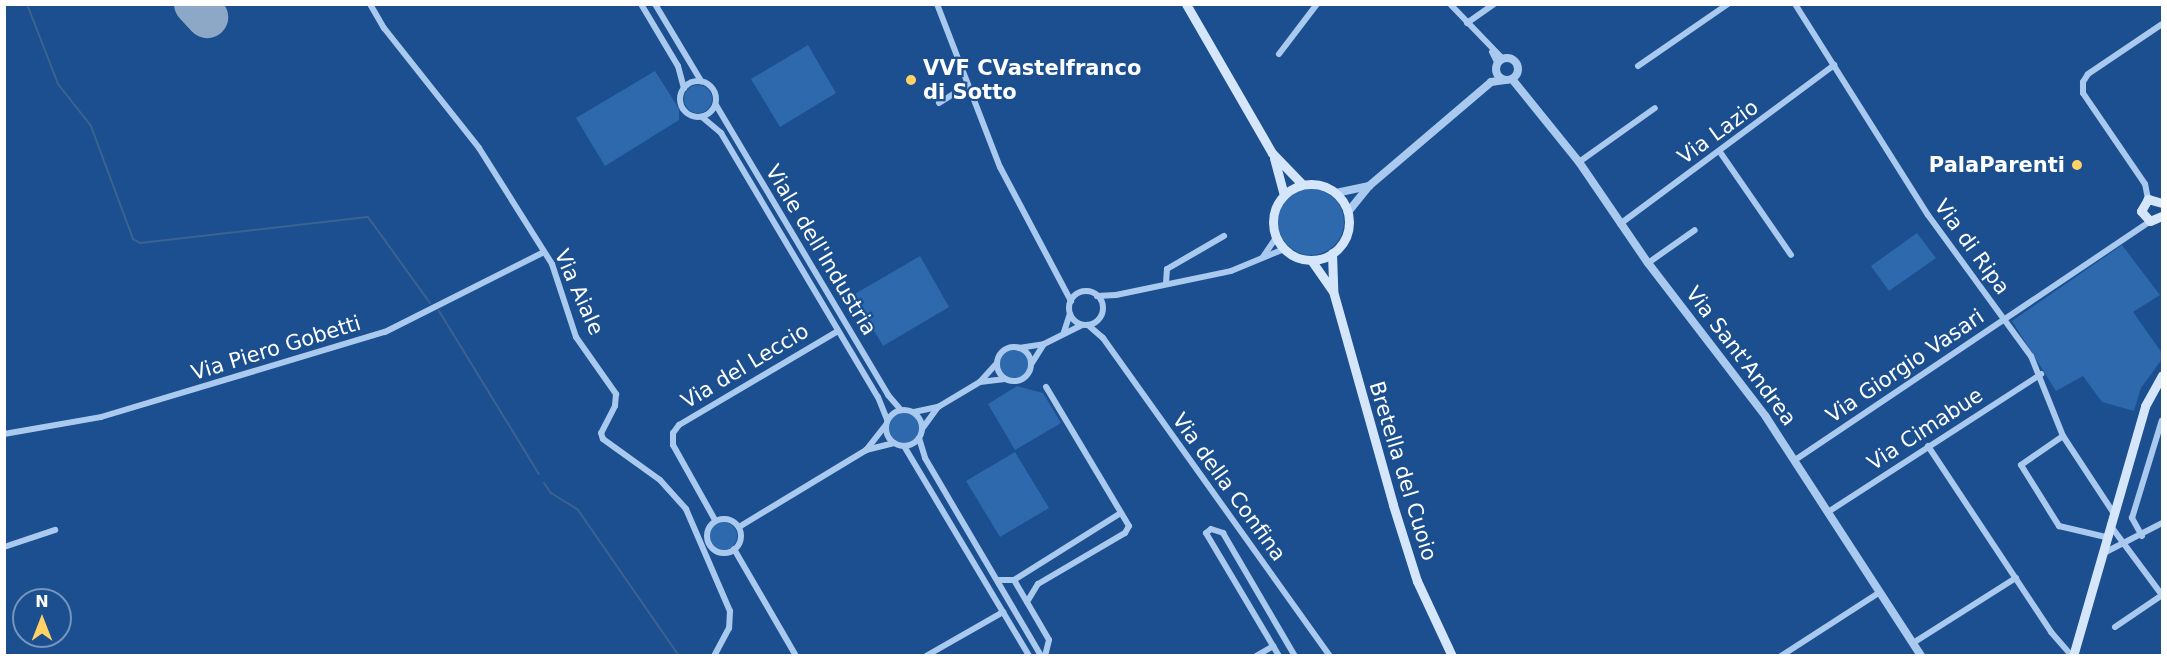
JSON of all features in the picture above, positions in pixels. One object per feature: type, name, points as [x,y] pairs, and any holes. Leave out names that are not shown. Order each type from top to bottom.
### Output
[{"type":"main road","points":[[1186,4],[1272,153],[1284,195]]},
{"type":"main road","points":[[1272,153],[1302,184]]},
{"type":"main road","points":[[1302,184],[1320,184],[1336,193],[1348,212],[1348,232],[1332,253],[1311,260],[1284,249],[1276,238],[1273,218],[1284,195],[1302,184]]},
{"type":"main road","points":[[2163,203],[2148,199],[2141,207],[2163,230]]},
{"type":"main road","name":"Bretella del Cuoio","points":[[1332,253],[1333,291],[1414,570],[1452,656]]},
{"type":"main road","name":"Bretella del Cuoio","points":[[1311,260],[1333,291]]},
{"type":"main road","points":[[2073,656],[2145,406],[2163,375]]},
{"type":"street","name":"Via Aiale","points":[[370,4],[384,28],[479,148],[544,252],[561,285],[576,337],[616,394],[615,406],[601,433],[603,439],[675,494],[697,532],[731,618],[714,656]]},
{"type":"street","name":"Viale dell'Industria","points":[[641,4],[678,66],[684,88],[680,96],[683,109],[689,115],[702,117],[721,133],[838,331],[886,422],[894,443]]},
{"type":"street","name":"Viale dell'Industria","points":[[655,4],[700,81],[712,88],[716,105],[888,395],[901,410]]},
{"type":"street","points":[[937,4],[1000,166],[1071,301],[1070,314],[1064,332]]},
{"type":"street","points":[[1279,54],[1317,4]]},
{"type":"street","points":[[1450,4],[1490,49],[1499,64],[1511,77]]},
{"type":"street","points":[[1467,23],[1494,4]]},
{"type":"street","name":"Via di Ripa","points":[[1795,4],[1928,215],[2004,319],[2040,374],[2063,436],[2113,512]]},
{"type":"street","points":[[1638,66],[1727,5]]},
{"type":"street","points":[[2148,199],[2145,184],[2083,93],[2083,82],[2088,74],[2163,24]]},
{"type":"street","points":[[1499,64],[1514,61],[1511,77]]},
{"type":"street","points":[[1348,212],[1369,186],[1491,82],[1499,64]]},
{"type":"street","name":"Via Lazio","points":[[1620,224],[1720,152],[1834,65]]},
{"type":"street","points":[[1491,82],[1511,77]]},
{"type":"street","name":"Via Sant'Andrea","points":[[1511,77],[1521,86],[1579,162],[1648,263],[1741,381],[1795,460],[1921,656]]},
{"type":"street","points":[[684,88],[700,81]]},
{"type":"street","points":[[939,103],[968,85]]},
{"type":"street","points":[[702,117],[716,105]]},
{"type":"street","points":[[1579,162],[1655,108]]},
{"type":"street","points":[[1720,152],[1791,255]]},
{"type":"street","points":[[1336,193],[1369,186]]},
{"type":"street","name":"Via Giorgio Vasari","points":[[1795,460],[2153,219]]},
{"type":"street","points":[[1648,263],[1695,230]]},
{"type":"street","points":[[1166,283],[1167,269],[1224,236]]},
{"type":"street","points":[[1262,258],[1276,238]]},
{"type":"street","points":[[1064,285],[1097,296],[1116,295],[1166,283],[1231,272],[1284,249]]},
{"type":"street","name":"Via Piero Gobetti","points":[[4,434],[101,417],[385,332],[544,252]]},
{"type":"street","points":[[1071,301],[1082,292]]},
{"type":"street","points":[[1097,296],[1102,306],[1116,295]]},
{"type":"street","name":"Via della Confina","points":[[1102,306],[1098,319],[1102,338]]},
{"type":"street","name":"Via della Confina","points":[[1070,314],[1102,338],[1330,656]]},
{"type":"street","points":[[866,450],[886,422],[901,410],[914,412],[938,407],[980,382],[997,363],[1004,351],[1044,344],[1064,332],[1098,319]]},
{"type":"street","name":"Via del Leccio","points":[[715,520],[673,445],[673,433],[679,425],[838,331]]},
{"type":"street","points":[[980,382],[1023,379],[1044,344]]},
{"type":"street","points":[[1019,348],[1028,353],[1032,363]]},
{"type":"street","points":[[997,363],[1005,379]]},
{"type":"street","name":"Via Cimabue","points":[[1828,512],[2040,374]]},
{"type":"street","points":[[1027,602],[1042,581],[1127,531],[1129,526],[1046,387]]},
{"type":"street","points":[[938,407],[919,438],[925,458],[1043,656]]},
{"type":"street","points":[[914,412],[922,430]]},
{"type":"street","points":[[2142,536],[2132,518],[2163,420]]},
{"type":"street","points":[[2063,436],[2021,465],[2059,526],[2106,537]]},
{"type":"street","points":[[903,446],[919,438]]},
{"type":"street","points":[[739,527],[866,450],[894,443],[903,446],[1029,656]]},
{"type":"street","points":[[1928,446],[2051,632],[2073,656]]},
{"type":"street","points":[[998,580],[1014,580],[1121,513]]},
{"type":"street","points":[[728,519],[739,527],[741,537],[734,549],[721,553],[709,545],[707,531],[715,520],[728,519]]},
{"type":"street","points":[[2101,555],[2124,546],[2163,524]]},
{"type":"street","points":[[2110,525],[2163,595],[2115,627]]},
{"type":"street","points":[[1279,656],[1206,533],[1210,529],[1223,533],[1295,656]]},
{"type":"street","points":[[4,547],[55,530]]},
{"type":"street","points":[[734,549],[796,656]]},
{"type":"street","points":[[1913,643],[2016,578]]},
{"type":"street","points":[[1014,580],[1049,640],[1043,656]]},
{"type":"street","points":[[1781,656],[1880,592]]},
{"type":"street","points":[[926,656],[1003,612]]},
{"type":"street","points":[[1257,656],[1273,646]]},
{"type":"shaded area","points":[[808,45],[836,93],[780,127],[751,79]]},
{"type":"shaded area","points":[[655,71],[679,109],[679,120],[605,166],[576,118]]},
{"type":"shaded area","points":[[698,85],[708,89],[712,99],[708,109],[698,113],[688,109],[684,99],[688,89]]},
{"type":"shaded area","points":[[1311,189],[1324,192],[1334,199],[1341,209],[1344,222],[1341,235],[1334,245],[1324,252],[1311,255],[1298,252],[1288,245],[1281,235],[1278,222],[1281,209],[1288,199],[1298,192]]},
{"type":"shaded area","points":[[1917,233],[1936,258],[1889,291],[1871,266]]},
{"type":"shaded area","points":[[2122,245],[2160,295],[2133,312],[2162,353],[2162,359],[2141,388],[2134,411],[2102,402],[2083,376],[2056,391],[2012,321]]},
{"type":"shaded area","points":[[920,256],[949,307],[883,346],[853,295]]},
{"type":"shaded area","points":[[1014,350],[1024,354],[1028,364],[1024,374],[1014,378],[1004,374],[1000,364],[1004,354]]},
{"type":"shaded area","points":[[1017,386],[1043,393],[1061,423],[1015,450],[988,404]]},
{"type":"shaded area","points":[[904,413],[910,414],[918,422],[918,434],[910,442],[904,443],[898,442],[890,434],[889,428],[890,422],[898,414]]},
{"type":"shaded area","points":[[1015,452],[1049,508],[1000,537],[966,481]]},
{"type":"shaded area","points":[[723,522],[733,526],[737,536],[733,546],[723,550],[713,546],[709,536],[713,526]]},
{"type":"waterway","points":[[27,4],[58,84],[91,126],[133,239],[140,243],[368,217],[430,303]]},
{"type":"waterway","points":[[439,311],[539,474]]},
{"type":"waterway","points":[[544,483],[551,493],[578,510],[679,656]]},
{"type":"runway","points":[[195,4],[207,17]]},
{"type":"place","name":"VVF CVastelfranco di Sotto","points":[[911,80]]},
{"type":"place","name":"PalaParenti","points":[[2077,165]]}]
